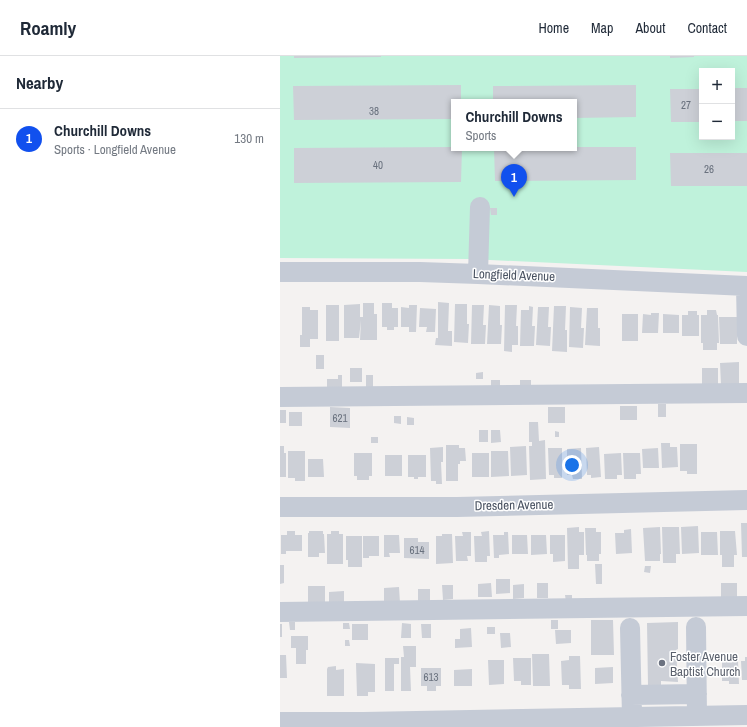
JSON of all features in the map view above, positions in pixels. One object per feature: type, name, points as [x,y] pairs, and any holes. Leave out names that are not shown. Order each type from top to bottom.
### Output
[{"type":"street","points":[[478,274],[480,207]]},
{"type":"street","name":"Longfield Avenue","points":[[280,272],[420,272],[747,286]]},
{"type":"street","points":[[747,286],[747,336]]},
{"type":"street","points":[[280,397],[747,393]]},
{"type":"street","name":"Dresden Avenue","points":[[280,507],[465,506],[747,500]]},
{"type":"street","points":[[280,612],[747,606]]},
{"type":"street","points":[[696,627],[697,716]]},
{"type":"street","points":[[630,628],[632,717]]},
{"type":"street","points":[[631,695],[697,694]]},
{"type":"street","points":[[280,722],[747,715]]},
{"type":"green space","points":[[280,56],[747,56],[747,272],[470,259],[280,258]]},
{"type":"building","points":[[294,56],[381,56],[381,57],[294,58]]},
{"type":"building","points":[[670,56],[694,56],[694,57],[670,58]]},
{"type":"building","points":[[461,85],[461,99],[451,99],[451,119],[294,120],[293,86]]},
{"type":"building","points":[[636,85],[636,117],[577,118],[577,99],[493,99],[493,86]]},
{"type":"building","points":[[735,88],[747,88],[747,121],[735,121]]},
{"type":"building","points":[[670,89],[699,89],[699,122],[671,122]]},
{"type":"building","points":[[451,147],[451,151],[462,151],[461,182],[294,183],[294,148]]},
{"type":"building","points":[[577,147],[636,147],[636,180],[495,181],[494,151],[577,151]]},
{"type":"building","points":[[670,153],[747,153],[747,186],[671,186]]},
{"type":"building","points":[[490,208],[497,208],[497,215],[491,215]]},
{"type":"building","points":[[438,302],[449,303],[448,331],[452,331],[452,346],[435,345],[436,338],[438,338]]},
{"type":"building","points":[[363,303],[374,303],[374,314],[377,314],[377,340],[360,340],[361,320],[359,338],[344,338],[344,305],[360,304],[360,317],[363,317]]},
{"type":"building","points":[[382,303],[392,303],[392,308],[398,308],[398,327],[394,327],[394,330],[387,330],[387,327],[382,327]]},
{"type":"building","points":[[455,304],[467,304],[467,324],[469,324],[468,343],[454,342]]},
{"type":"building","points":[[326,305],[339,305],[339,341],[326,341]]},
{"type":"building","points":[[409,305],[417,305],[416,332],[409,332],[409,327],[401,327],[401,307],[409,308]]},
{"type":"building","points":[[472,305],[484,305],[483,325],[486,325],[485,344],[471,344]]},
{"type":"building","points":[[489,305],[500,306],[500,325],[502,325],[501,344],[487,344]]},
{"type":"building","points":[[505,305],[517,305],[516,326],[518,326],[518,345],[512,345],[512,352],[504,351]]},
{"type":"building","points":[[529,306],[533,307],[532,326],[535,326],[534,346],[520,346],[521,310],[529,310]]},
{"type":"building","points":[[554,306],[566,306],[565,330],[567,330],[567,352],[552,351]]},
{"type":"building","points":[[302,307],[310,307],[310,310],[318,310],[318,339],[310,339],[310,347],[300,347],[300,335],[302,335]]},
{"type":"building","points":[[538,307],[549,307],[548,327],[551,327],[550,346],[536,345]]},
{"type":"building","points":[[570,307],[582,308],[581,328],[584,328],[583,348],[569,347]]},
{"type":"building","points":[[420,308],[436,309],[435,332],[426,332],[427,327],[419,327]]},
{"type":"building","points":[[587,308],[598,308],[600,346],[585,345]]},
{"type":"building","points":[[707,310],[716,310],[718,315],[719,343],[717,343],[717,350],[703,350],[703,343],[701,343],[701,315],[707,315]]},
{"type":"building","points":[[688,311],[697,311],[697,315],[699,315],[699,336],[682,336],[682,315],[688,315]]},
{"type":"building","points":[[651,313],[659,313],[658,333],[642,333],[643,314],[651,315]]},
{"type":"building","points":[[622,314],[638,314],[638,341],[622,341]]},
{"type":"building","points":[[663,314],[679,315],[679,333],[663,333]]},
{"type":"building","points":[[719,317],[737,317],[737,344],[720,344]]},
{"type":"building","points":[[316,355],[324,355],[324,369],[316,369]]},
{"type":"building","points":[[739,362],[739,385],[721,385],[720,363]]},
{"type":"building","points":[[350,368],[362,368],[362,382],[350,382]]},
{"type":"building","points":[[702,368],[718,368],[718,385],[702,384]]},
{"type":"building","points":[[483,372],[483,379],[476,379],[476,373]]},
{"type":"building","points":[[338,375],[342,375],[342,391],[327,391],[327,379],[338,379]]},
{"type":"building","points":[[366,375],[373,375],[373,387],[366,387]]},
{"type":"building","points":[[491,380],[500,380],[500,394],[491,394]]},
{"type":"building","points":[[520,380],[531,380],[531,392],[520,392]]},
{"type":"building","points":[[658,404],[666,404],[666,417],[658,417]]},
{"type":"building","points":[[620,406],[637,406],[637,420],[620,420]]},
{"type":"building","points":[[330,407],[350,408],[350,428],[330,427]]},
{"type":"building","points":[[548,407],[565,407],[565,423],[548,423]]},
{"type":"building","points":[[280,410],[286,410],[286,423],[280,423]]},
{"type":"building","points":[[289,412],[302,412],[302,426],[289,426]]},
{"type":"building","points":[[394,416],[401,416],[401,424],[394,423]]},
{"type":"building","points":[[407,417],[414,418],[414,425],[407,425]]},
{"type":"building","points":[[529,422],[538,422],[539,441],[545,440],[546,479],[530,480],[529,446],[532,446],[532,442],[529,442]]},
{"type":"building","points":[[479,430],[488,430],[488,442],[479,442]]},
{"type":"building","points":[[491,430],[500,430],[501,442],[491,443]]},
{"type":"building","points":[[555,431],[559,432],[559,437],[555,437]]},
{"type":"building","points":[[371,437],[378,437],[378,443],[371,443]]},
{"type":"building","points":[[661,443],[670,443],[670,447],[677,447],[678,467],[662,468]]},
{"type":"building","points":[[680,444],[697,444],[697,474],[687,474],[687,471],[680,471]]},
{"type":"building","points":[[446,445],[459,445],[459,448],[465,448],[466,461],[460,461],[460,464],[458,464],[458,481],[446,481]]},
{"type":"building","points":[[280,446],[284,446],[284,453],[286,453],[286,477],[280,477]]},
{"type":"building","points":[[526,446],[527,475],[511,476],[510,447]]},
{"type":"building","points":[[443,447],[443,462],[441,462],[442,484],[436,484],[436,481],[431,481],[430,448]]},
{"type":"building","points":[[599,447],[601,477],[591,478],[591,475],[587,475],[586,448]]},
{"type":"building","points":[[548,448],[562,448],[562,478],[554,478],[554,475],[549,475]]},
{"type":"building","points":[[581,448],[582,479],[573,479],[572,475],[567,475],[567,449]]},
{"type":"building","points":[[658,448],[659,468],[643,468],[642,449]]},
{"type":"building","points":[[288,451],[305,451],[305,481],[295,481],[295,478],[288,478]]},
{"type":"building","points":[[491,451],[508,451],[509,476],[491,477]]},
{"type":"building","points":[[354,453],[372,453],[372,476],[369,476],[369,480],[357,480],[357,476],[354,476]]},
{"type":"building","points":[[472,453],[489,453],[489,477],[472,477]]},
{"type":"building","points":[[621,453],[622,475],[617,475],[617,479],[605,479],[604,454]]},
{"type":"building","points":[[623,453],[640,453],[641,474],[636,474],[636,479],[624,479]]},
{"type":"building","points":[[385,455],[402,455],[402,476],[385,476]]},
{"type":"building","points":[[408,455],[426,455],[426,477],[418,477],[418,479],[414,479],[414,477],[408,477]]},
{"type":"building","points":[[308,459],[323,459],[324,477],[308,477]]},
{"type":"building","points":[[741,523],[747,523],[747,557],[742,557]]},
{"type":"building","points":[[698,526],[699,553],[682,554],[681,527]]},
{"type":"building","points":[[579,527],[579,532],[584,532],[584,555],[579,555],[579,569],[568,569],[567,528]]},
{"type":"building","points":[[660,527],[660,561],[645,561],[643,528]]},
{"type":"building","points":[[662,527],[679,527],[680,554],[676,554],[676,563],[663,563]]},
{"type":"building","points":[[585,528],[596,528],[596,532],[601,532],[601,554],[599,554],[599,561],[587,561]]},
{"type":"building","points":[[631,529],[632,553],[616,554],[615,533],[624,533],[624,530]]},
{"type":"building","points":[[287,531],[295,531],[295,535],[302,535],[302,551],[286,551],[286,554],[281,554],[281,535],[287,535]]},
{"type":"building","points":[[309,531],[323,531],[325,553],[319,553],[319,557],[308,557]]},
{"type":"building","points":[[331,531],[339,531],[339,534],[343,534],[343,564],[327,564],[327,534],[331,534]]},
{"type":"building","points":[[489,531],[490,556],[487,556],[487,562],[475,562],[474,536],[482,536],[481,532]]},
{"type":"building","points":[[720,531],[735,531],[737,555],[734,555],[734,567],[722,567],[722,555],[720,555]]},
{"type":"building","points":[[462,532],[471,532],[471,556],[467,556],[468,561],[456,561],[455,536],[463,536]]},
{"type":"building","points":[[504,532],[508,532],[509,554],[499,555],[499,558],[494,558],[493,535],[504,535]]},
{"type":"building","points":[[701,532],[717,532],[718,555],[701,555]]},
{"type":"building","points":[[442,534],[452,534],[453,563],[436,564],[436,536],[442,536]]},
{"type":"building","points":[[384,535],[399,535],[400,553],[389,553],[390,557],[384,557]]},
{"type":"building","points":[[512,535],[527,535],[528,554],[512,554]]},
{"type":"building","points":[[531,535],[546,535],[547,554],[531,555]]},
{"type":"building","points":[[550,535],[565,535],[565,561],[553,562],[553,554],[550,554]]},
{"type":"building","points":[[346,536],[362,536],[362,567],[348,567],[348,560],[346,560]]},
{"type":"building","points":[[363,536],[379,536],[379,556],[369,556],[369,558],[363,558]]},
{"type":"building","points":[[404,538],[418,538],[418,542],[429,542],[429,559],[404,558]]},
{"type":"building","points":[[595,564],[602,564],[602,584],[596,584]]},
{"type":"building","points":[[280,565],[284,565],[284,583],[280,584]]},
{"type":"building","points":[[645,566],[651,566],[650,573],[644,572]]},
{"type":"building","points":[[496,579],[510,579],[510,593],[496,594]]},
{"type":"building","points":[[491,583],[492,597],[478,597],[478,584]]},
{"type":"building","points":[[537,583],[548,583],[548,598],[537,598]]},
{"type":"building","points":[[721,583],[737,583],[737,597],[721,597]]},
{"type":"building","points":[[524,584],[524,598],[513,599],[513,585]]},
{"type":"building","points":[[442,585],[453,585],[453,599],[443,600]]},
{"type":"building","points":[[308,586],[325,586],[325,606],[308,606]]},
{"type":"building","points":[[399,587],[400,603],[384,603],[384,588]]},
{"type":"building","points":[[418,589],[430,589],[430,604],[418,604]]},
{"type":"building","points":[[344,591],[344,605],[329,606],[329,592]]},
{"type":"building","points":[[565,595],[572,595],[572,601],[566,602]]},
{"type":"building","points":[[551,620],[558,620],[558,629],[551,629]]},
{"type":"building","points":[[591,620],[613,620],[614,655],[591,655]]},
{"type":"building","points":[[289,622],[295,622],[295,630],[290,630]]},
{"type":"building","name":"Foster Avenue Baptist Church","points":[[678,622],[678,649],[676,650],[678,682],[661,681],[661,686],[648,686],[647,623]]},
{"type":"building","points":[[343,623],[349,623],[350,629],[343,629]]},
{"type":"building","points":[[402,623],[411,624],[411,638],[401,638]]},
{"type":"building","points":[[280,624],[282,624],[282,637],[280,637]]},
{"type":"building","points":[[352,624],[368,624],[368,640],[352,640]]},
{"type":"building","points":[[421,624],[431,624],[431,638],[422,638]]},
{"type":"building","points":[[487,627],[495,627],[495,634],[487,634]]},
{"type":"building","points":[[471,628],[472,647],[455,648],[455,639],[460,639],[460,629]]},
{"type":"building","points":[[555,630],[571,630],[571,643],[556,644]]},
{"type":"building","points":[[500,633],[510,633],[511,647],[501,648]]},
{"type":"building","points":[[291,636],[308,636],[306,664],[296,664],[296,648],[291,648]]},
{"type":"building","points":[[345,640],[349,640],[350,646],[345,646]]},
{"type":"building","points":[[403,646],[416,646],[416,667],[410,667],[411,691],[401,691],[401,657],[404,657]]},
{"type":"building","points":[[532,654],[549,654],[550,686],[533,686]]},
{"type":"building","points":[[280,655],[286,655],[287,678],[280,678]]},
{"type":"building","points":[[569,656],[580,656],[581,689],[569,689],[569,685],[562,685],[561,661],[569,660]]},
{"type":"building","points":[[745,657],[747,657],[747,680],[742,680],[741,661],[745,661]]},
{"type":"building","points":[[385,658],[399,658],[399,664],[394,664],[394,691],[385,691]]},
{"type":"building","points":[[513,658],[531,658],[531,685],[521,685],[521,681],[514,681]]},
{"type":"building","points":[[727,658],[733,658],[733,661],[738,661],[739,684],[729,684],[729,681],[722,681],[722,661],[727,661]]},
{"type":"building","points":[[488,660],[504,660],[504,684],[489,685]]},
{"type":"building","points":[[356,663],[375,664],[375,692],[368,692],[368,696],[357,696]]},
{"type":"building","points":[[336,666],[336,670],[344,669],[344,696],[327,696],[327,669],[328,667]]},
{"type":"building","points":[[613,667],[613,683],[595,684],[595,668]]},
{"type":"building","points":[[421,668],[441,668],[441,686],[436,686],[436,691],[427,691],[427,686],[421,686]]},
{"type":"building","points":[[472,669],[472,686],[454,686],[454,670]]},
{"type":"place","name":"Churchill Downs","points":[[514,197]]},
{"type":"place","name":"Foster Avenue Baptist Church","points":[[662,663]]}]
